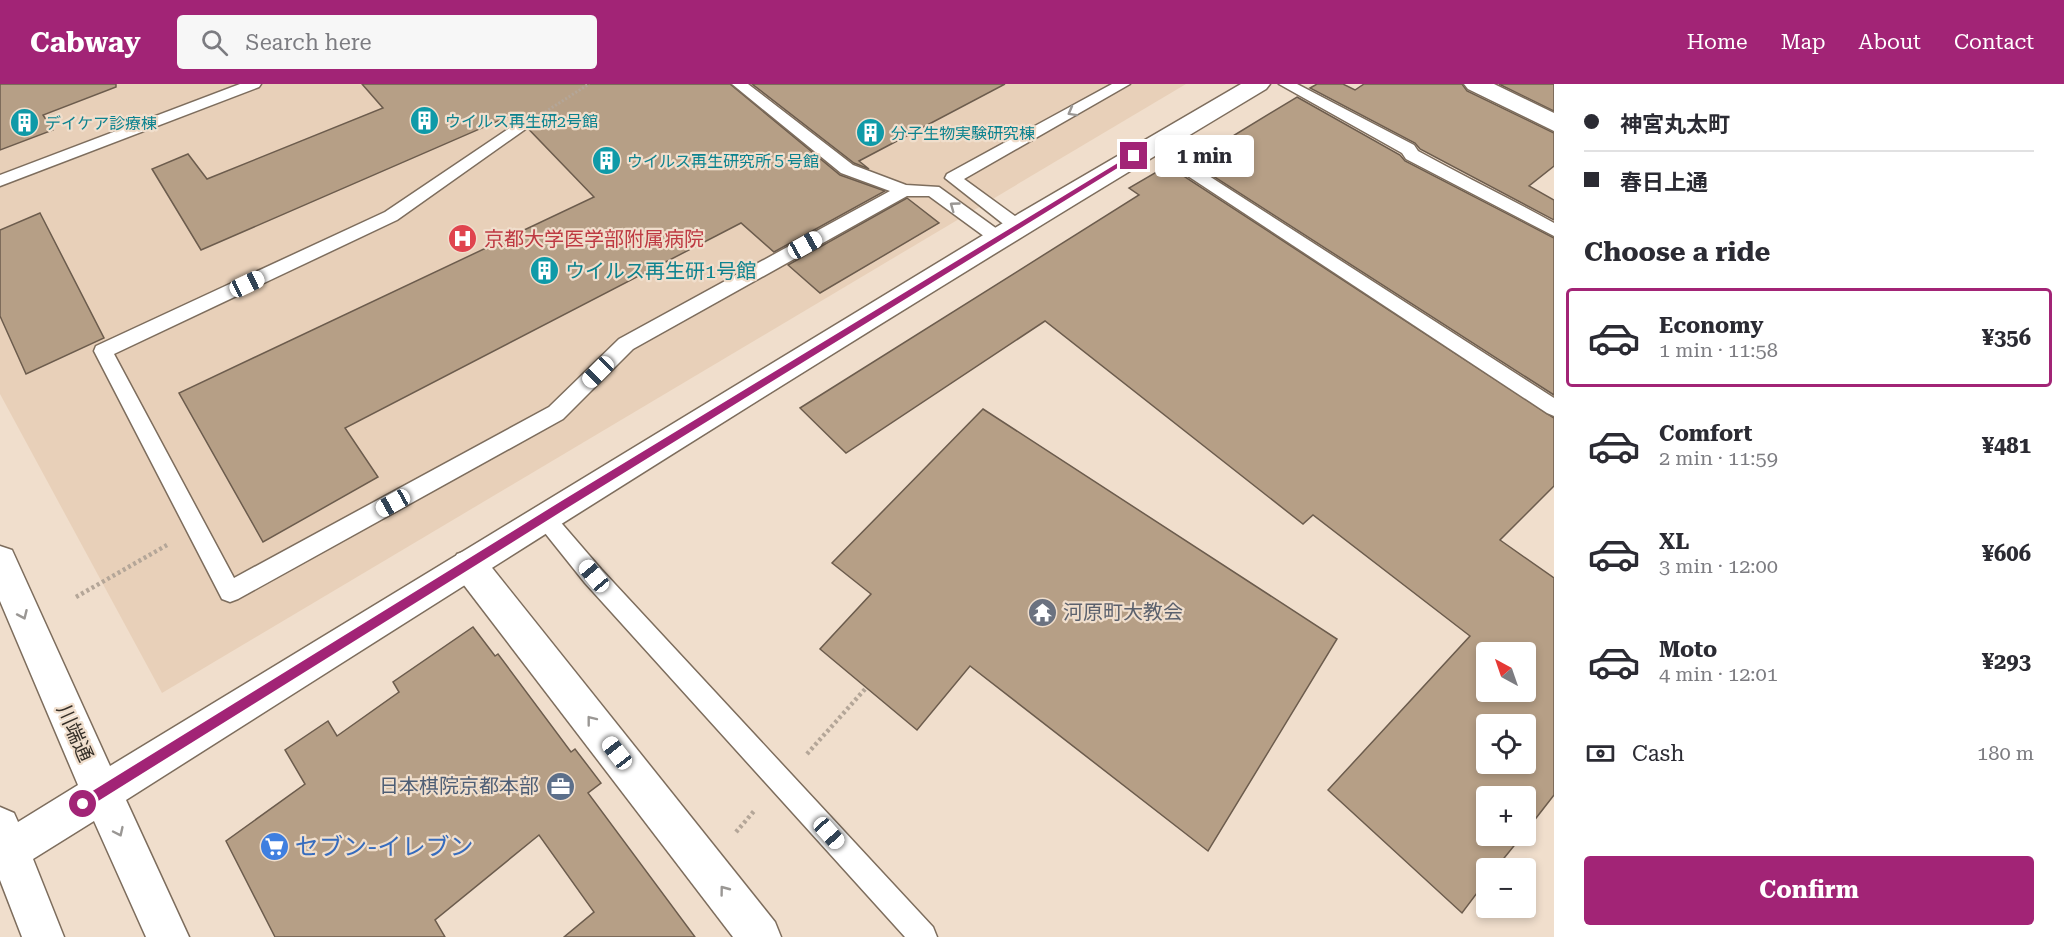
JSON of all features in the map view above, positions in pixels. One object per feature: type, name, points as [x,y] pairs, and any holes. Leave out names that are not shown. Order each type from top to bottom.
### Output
[{"type":"street","points":[[43,937],[5,839],[101,792],[1007,232],[1258,84]]},
{"type":"street","points":[[1476,84],[1554,123]]},
{"type":"street","name":"川端通","points":[[0,561],[101,792],[168,937]]},
{"type":"street","points":[[469,565],[760,937]]},
{"type":"lane","points":[[0,181],[254,84]]},
{"type":"lane","points":[[739,84],[847,169],[904,190],[933,191],[1007,232]]},
{"type":"lane","points":[[519,128],[391,216],[103,351],[230,592],[556,413],[626,344],[904,190],[953,178],[1123,84]]},
{"type":"lane","points":[[1286,84],[1408,149],[1412,155],[1470,187],[1482,191],[1554,230]]},
{"type":"lane","points":[[1153,145],[1554,408]]},
{"type":"lane","points":[[953,178],[1007,232]]},
{"type":"lane","points":[[544,517],[594,576],[923,937]]},
{"type":"path","points":[[519,128],[589,84]]},
{"type":"path","points":[[76,597],[196,529]]},
{"type":"shaded area","name":"京都大学医学部附属病院","points":[[0,84],[1186,84],[162,693],[0,394]]},
{"type":"building","name":"デイケア診療棟","points":[[0,84],[116,84],[116,87],[43,115],[53,130],[0,150]]},
{"type":"building","points":[[362,84],[730,84],[840,175],[885,191],[774,252],[741,223],[345,428],[378,477],[263,542],[179,393],[594,197],[514,114],[201,250],[152,169],[188,154],[207,179],[383,108]]},
{"type":"building","name":"分子生物実験研究棟","points":[[752,84],[1005,84],[859,161],[869,169],[854,163]]},
{"type":"building","points":[[1317,84],[1343,84],[1355,90],[1364,84],[1462,84],[1467,91],[1554,133],[1554,166],[1529,186],[1554,200],[1554,220],[1310,88]]},
{"type":"building","points":[[1499,84],[1554,84],[1554,111]]},
{"type":"building","points":[[1297,97],[1400,155],[1405,161],[1554,238],[1554,395],[1188,160],[1207,148],[1210,150]]},
{"type":"building","points":[[1165,167],[1173,169],[1554,418],[1554,486],[1500,540],[1554,578],[1554,795],[1536,818],[1536,786],[1476,786],[1476,846],[1514,846],[1504,858],[1476,858],[1476,894],[1462,913],[1328,790],[1470,636],[1313,515],[1303,524],[1045,321],[846,453],[800,408],[1139,195],[1129,188]]},
{"type":"building","points":[[907,198],[939,223],[820,293],[788,265]]},
{"type":"building","points":[[40,213],[104,338],[26,374],[0,316],[0,230]]},
{"type":"building","points":[[983,409],[1337,639],[1208,851],[970,666],[917,730],[820,649],[871,594],[832,563]]},
{"type":"building","points":[[473,627],[495,656],[498,654],[571,752],[575,749],[601,783],[588,793],[695,937],[564,937],[594,912],[539,835],[435,920],[445,937],[275,937],[226,841],[305,784],[285,750],[328,721],[337,736],[399,692],[393,682]]},
{"type":"place","name":"ウイルス再生研2号館","points":[[424,121]]},
{"type":"place","name":"デイケア診療棟","points":[[24,123]]},
{"type":"place","name":"分子生物実験研究棟","points":[[870,133]]},
{"type":"place","name":"ウイルス再生研究所５号館","points":[[606,161]]},
{"type":"place","name":"京都大学医学部附属病院","points":[[463,239]]},
{"type":"place","name":"ウイルス再生研1号館","points":[[544,271]]},
{"type":"place","name":"河原町大教会","points":[[1042,612]]},
{"type":"place","name":"日本棋院京都本部","points":[[560,786]]},
{"type":"place","name":"セブン-イレブン","points":[[274,847]]},
{"type":"route","points":[[83,804],[564,505],[1134,156]]}]
